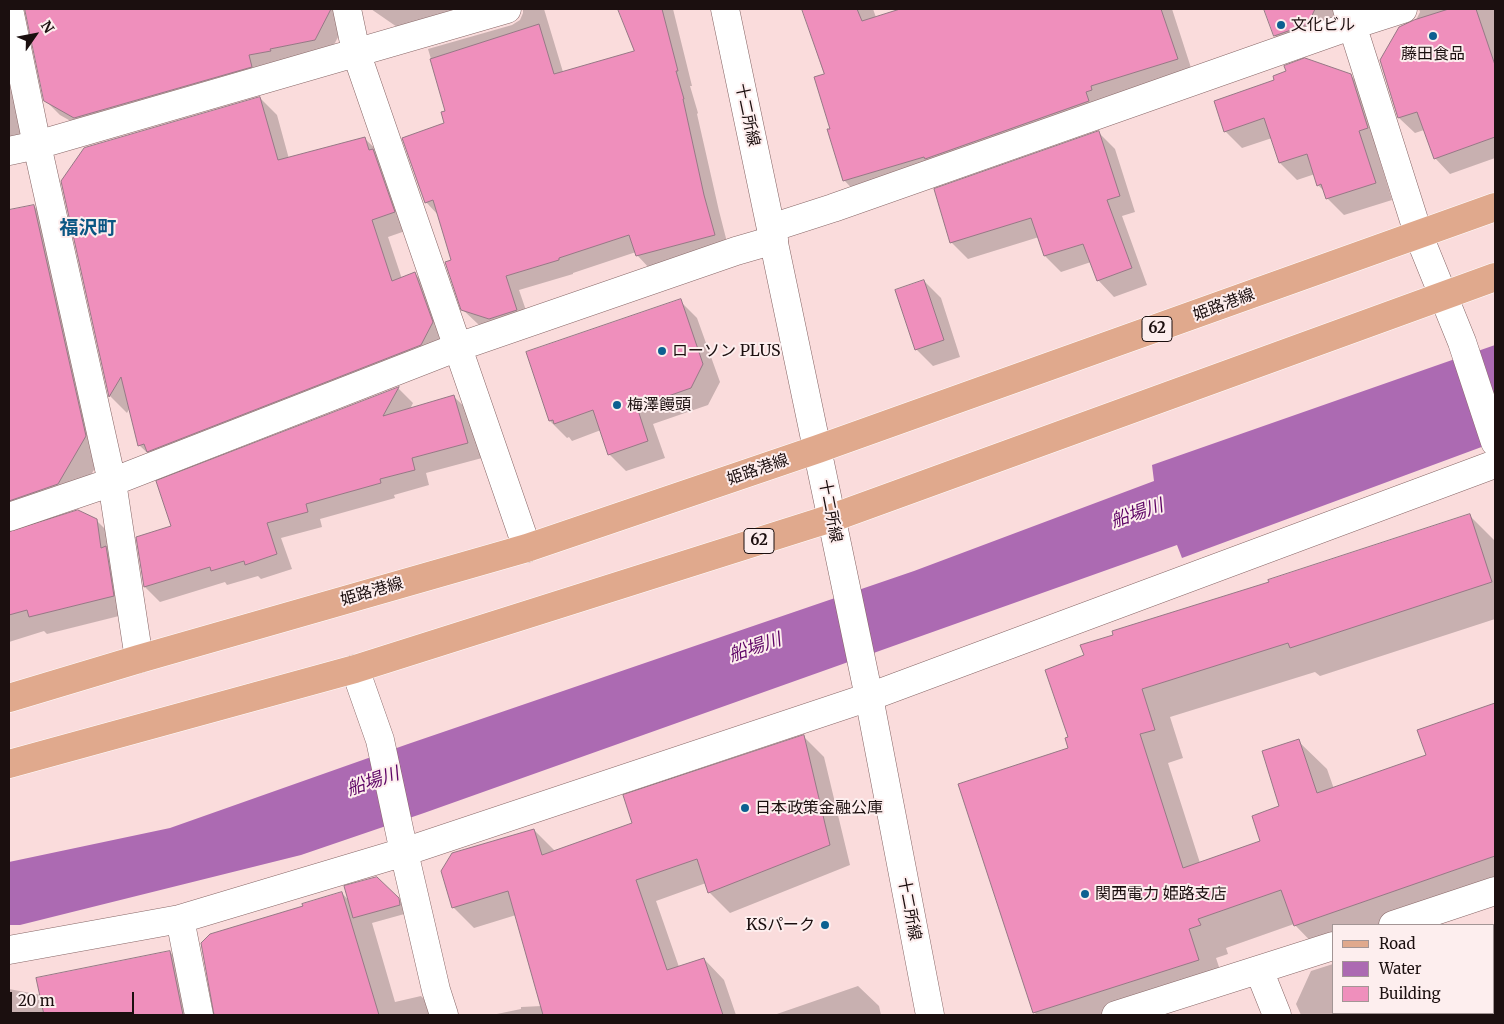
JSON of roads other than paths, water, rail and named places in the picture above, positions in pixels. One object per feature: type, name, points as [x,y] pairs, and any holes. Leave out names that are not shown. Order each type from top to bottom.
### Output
[{"type":"main road","name":"姫路港線","points":[[9,698],[139,658],[527,548],[818,449],[1419,236],[1495,207]]},
{"type":"main road","name":"62","points":[[9,764],[354,669],[832,518],[1495,277]]},
{"type":"street","points":[[10,9],[37,146],[112,482],[139,658]]},
{"type":"street","points":[[347,9],[356,52],[527,548]]},
{"type":"street","points":[[9,151],[37,146],[508,9]]},
{"type":"street","name":"十二所線","points":[[725,9],[869,697],[930,1015]]},
{"type":"street","points":[[9,517],[112,482],[458,346],[736,251],[842,205],[1350,17],[1403,9]]},
{"type":"street","points":[[1350,17],[1419,236],[1462,342],[1495,442]]},
{"type":"street","points":[[9,950],[180,918],[404,852],[869,697],[1495,464]]},
{"type":"street","points":[[354,669],[380,740],[436,990],[444,1015]]},
{"type":"street","points":[[1396,924],[1495,891]]},
{"type":"street","points":[[180,918],[199,1015]]},
{"type":"street","points":[[1116,1015],[1332,946]]},
{"type":"street","points":[[1259,970],[1277,1015]]},
{"type":"water","name":"船場川","points":[[1495,345],[1495,442],[1182,558],[1177,545],[301,855],[20,925],[9,925],[9,862],[170,828],[408,744],[914,571],[1154,481],[1152,465]]},
{"type":"place","name":"文化ビル","points":[[1281,25]]},
{"type":"place","name":"藤田食品","points":[[1433,36]]},
{"type":"place","name":"ローソン PLUS","points":[[662,351]]},
{"type":"place","name":"梅澤饅頭","points":[[617,405]]},
{"type":"place","name":"日本政策金融公庫","points":[[745,808]]},
{"type":"place","name":"関西電力 姫路支店","points":[[1085,894]]},
{"type":"place","name":"KSパーク","points":[[825,925]]},
{"type":"district","name":"福沢町","points":[[88,229]]}]
